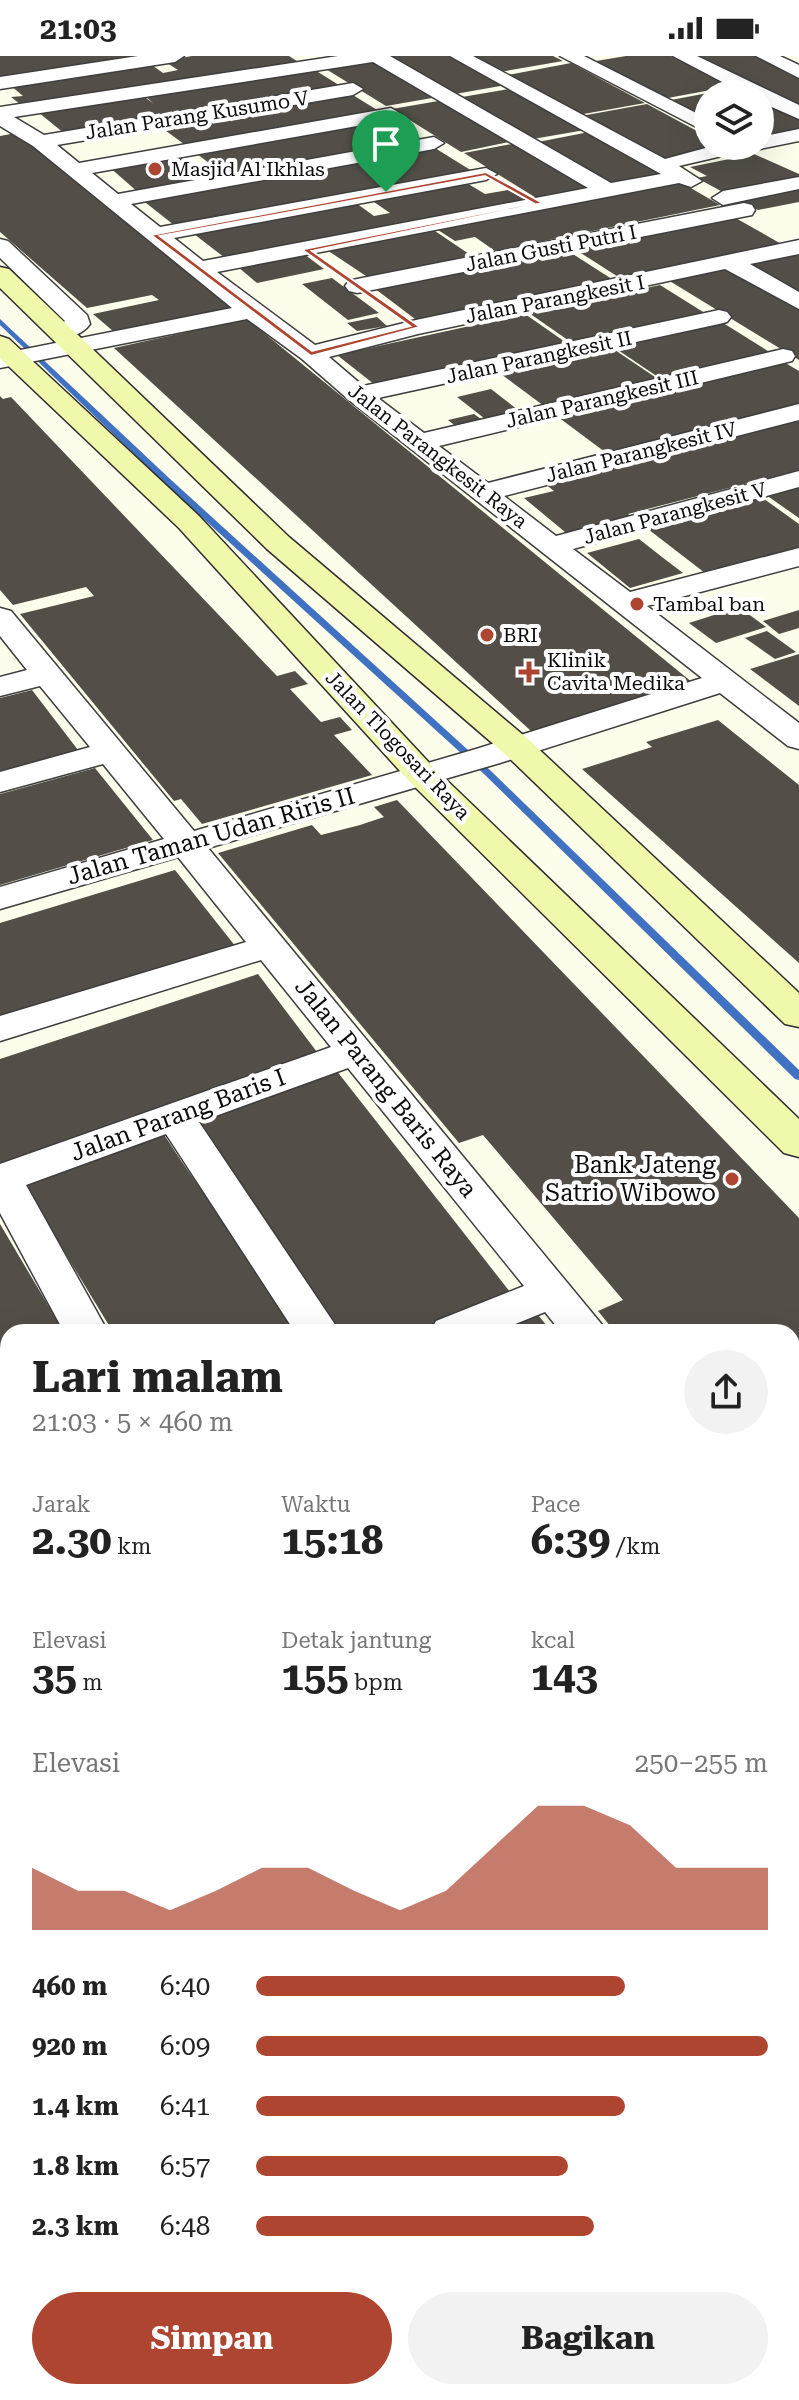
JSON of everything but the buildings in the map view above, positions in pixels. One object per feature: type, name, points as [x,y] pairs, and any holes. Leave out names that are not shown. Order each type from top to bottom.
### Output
[{"type":"street","points":[[5,116],[306,61],[376,56],[609,191]]},
{"type":"street","points":[[459,56],[496,82],[723,198],[799,246]]},
{"type":"street","points":[[550,65],[574,58],[600,56]]},
{"type":"street","points":[[682,56],[731,80]]},
{"type":"street","points":[[765,56],[799,72]]},
{"type":"street","points":[[0,83],[160,57]]},
{"type":"street","points":[[574,58],[694,120]]},
{"type":"street","points":[[306,61],[353,89],[400,106],[447,151],[539,203]]},
{"type":"street","points":[[74,170],[400,106],[496,82]]},
{"type":"street","name":"Jalan Parang Kusumo V","points":[[40,142],[353,89]]},
{"type":"street","points":[[774,101],[799,113]]},
{"type":"street","name":"Jalan Parangkesit Raya","points":[[5,116],[799,739]]},
{"type":"street","points":[[774,141],[799,135]]},
{"type":"street","points":[[113,201],[447,151]]},
{"type":"street","points":[[774,154],[779,157]]},
{"type":"street","points":[[661,164],[694,157]]},
{"type":"street","points":[[197,269],[682,176]]},
{"type":"street","points":[[155,235],[499,181]]},
{"type":"street","points":[[723,198],[799,183]]},
{"type":"street","name":"Jalan Gusti Putri I","points":[[344,277],[744,210]]},
{"type":"street","points":[[0,246],[78,320],[70,342]]},
{"type":"street","name":"Jalan Parangkesit I","points":[[311,354],[416,327],[731,263],[799,246]]},
{"type":"street","points":[[306,250],[416,327]]},
{"type":"street","points":[[731,263],[799,302]]},
{"type":"street","points":[[0,274],[278,543],[502,752],[799,1015]]},
{"type":"street","points":[[654,279],[791,361]]},
{"type":"street","points":[[9,355],[251,311]]},
{"type":"street","name":"Jalan Parangkesit II","points":[[358,395],[719,317]]},
{"type":"street","name":"Jalan Tlogosari Raya","points":[[9,355],[189,522],[429,773],[799,1143]]},
{"type":"street","name":"Jalan Parangkesit III","points":[[421,442],[791,361]]},
{"type":"street","points":[[486,368],[508,385]]},
{"type":"street","name":"Jalan Parangkesit IV","points":[[483,493],[799,412]]},
{"type":"street","name":"Jalan Parangkesit V","points":[[551,546],[799,479]]},
{"type":"street","points":[[624,603],[799,557]]},
{"type":"street","name":"Jalan Parang Baris Raya","points":[[0,617],[579,1324]]},
{"type":"street","points":[[0,687],[47,674]]},
{"type":"street","name":"Jalan Taman Udan Riris II","points":[[0,898],[502,752],[725,681]]},
{"type":"street","points":[[0,782],[110,752]]},
{"type":"street","points":[[0,1029],[270,946]]},
{"type":"street","name":"Jalan Parang Baris I","points":[[1,1178],[357,1051]]},
{"type":"street","points":[[174,1116],[313,1324]]},
{"type":"street","points":[[1,1178],[82,1324]]},
{"type":"street","points":[[472,1324],[552,1292]]},
{"type":"waterway","points":[[0,321],[166,480],[487,772],[799,1076]]},
{"type":"place","name":"Masjid Al Ikhlas","points":[[155,169]]},
{"type":"place","name":"Tambal ban","points":[[637,604]]},
{"type":"place","name":"BRI","points":[[487,635]]},
{"type":"place","name":"Klinik Cavita Medika","points":[[529,672]]},
{"type":"place","name":"Bank Jateng Satrio Wibowo","points":[[732,1179]]},
{"type":"route","points":[[486,174],[539,203],[306,250],[416,327],[311,354],[155,235],[286,211],[386,192],[486,174]]}]
